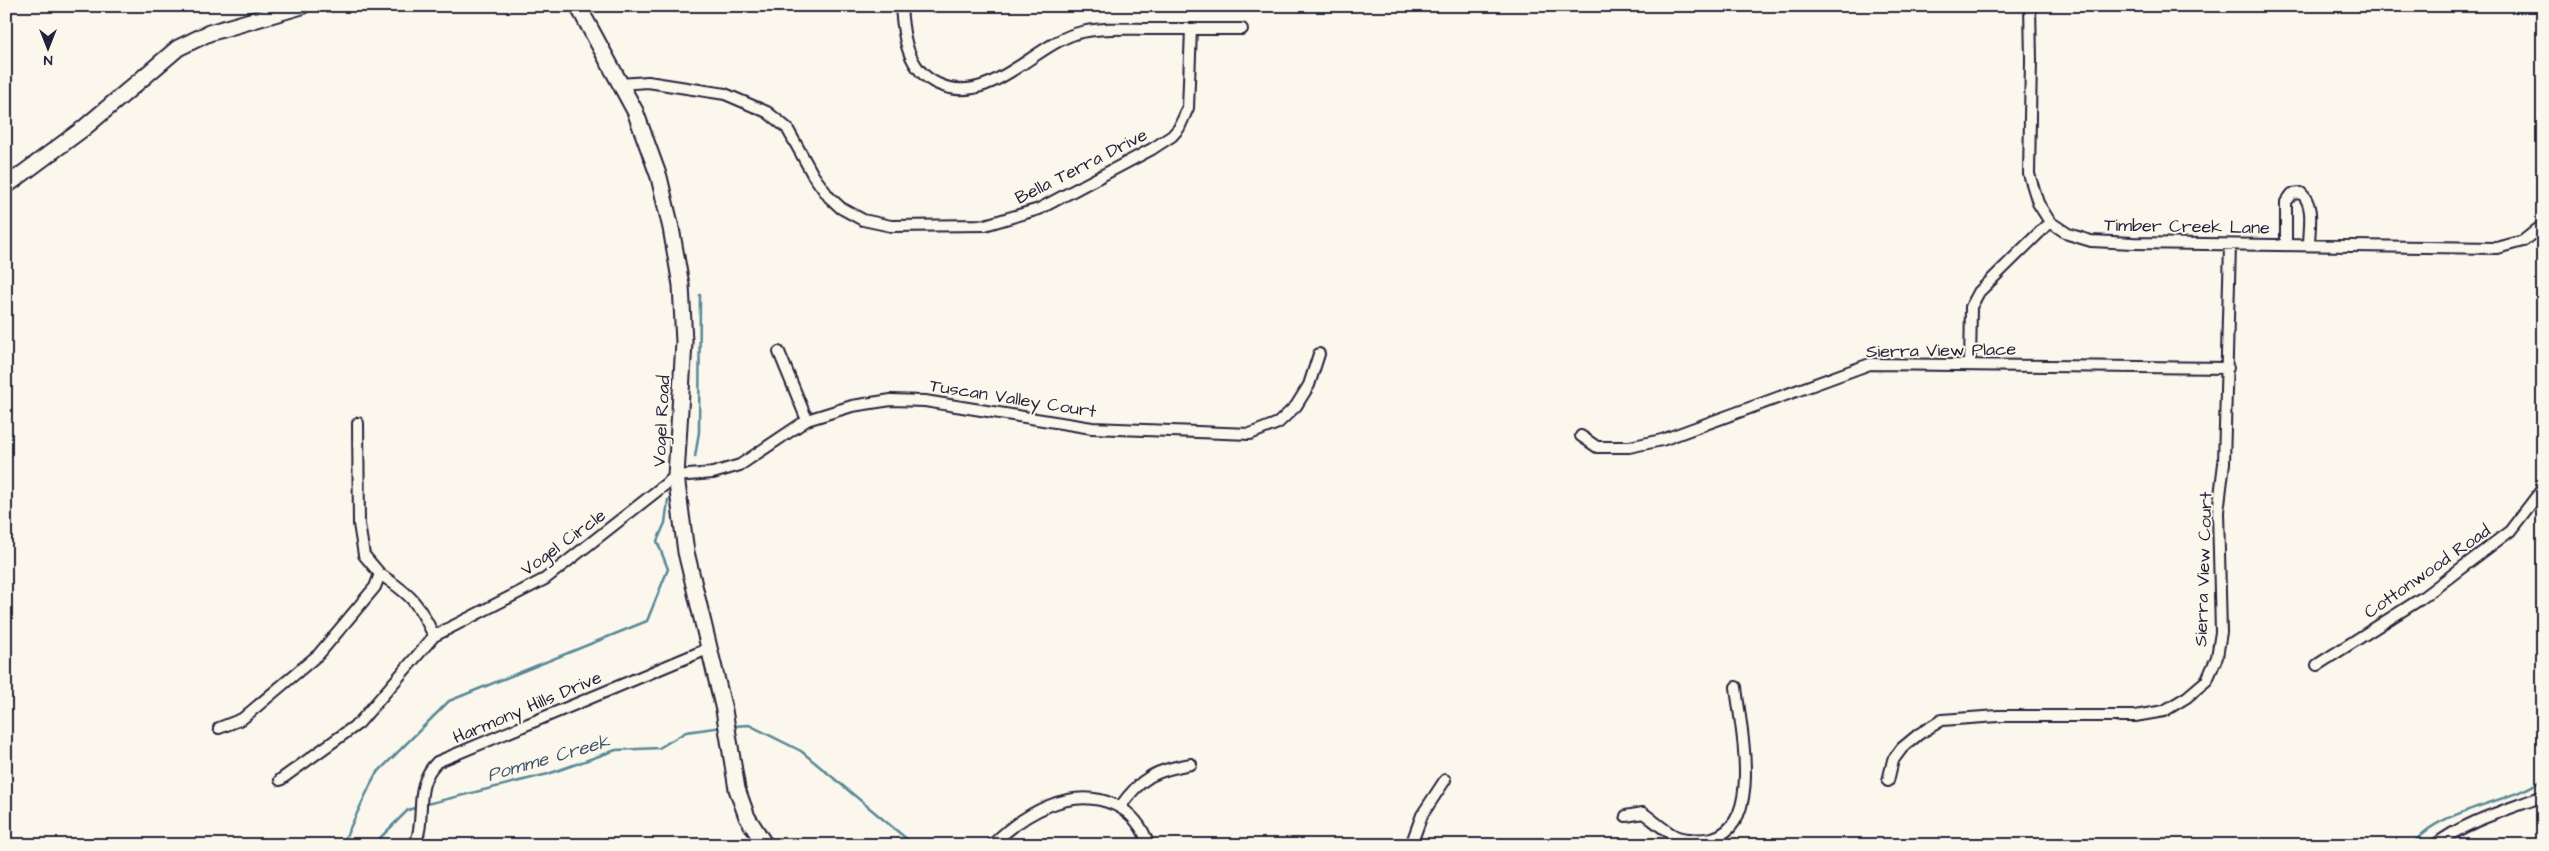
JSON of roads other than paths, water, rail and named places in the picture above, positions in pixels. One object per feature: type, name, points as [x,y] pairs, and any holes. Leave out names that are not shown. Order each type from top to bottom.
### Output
[{"type":"street","points":[[6,186],[84,128],[178,48],[209,33],[302,6]]},
{"type":"street","name":"Vogel Road","points":[[578,6],[635,111],[659,176],[681,285],[684,342],[676,476],[686,552],[724,710],[732,765],[742,805],[761,844]]},
{"type":"street","points":[[901,6],[904,38],[911,59],[925,76],[933,82],[955,89],[967,89],[990,82],[1059,40],[1083,31],[1114,28],[1242,30]]},
{"type":"street","name":"Timber Creek Lane","points":[[2030,6],[2029,174],[2038,203],[2050,222],[2068,234],[2091,241],[2230,246],[2309,244],[2497,248],[2523,241],[2543,225]]},
{"type":"street","name":"Bella Terra Drive","points":[[620,84],[648,82],[725,94],[767,112],[787,128],[813,176],[829,197],[841,208],[863,220],[891,226],[985,225],[1039,209],[1152,149],[1172,136],[1179,128],[1188,108],[1191,30]]},
{"type":"street","points":[[2286,244],[2286,202],[2292,194],[2301,193],[2308,199],[2310,209],[2309,244]]},
{"type":"street","points":[[1970,364],[1971,307],[1979,292],[2050,222]]},
{"type":"street","name":"Sierra View Court","points":[[1888,781],[1893,760],[1902,748],[1919,734],[1942,720],[1998,716],[2135,716],[2164,711],[2187,697],[2207,680],[2217,657],[2221,632],[2218,512],[2224,463],[2230,246]]},
{"type":"street","points":[[779,352],[807,420]]},
{"type":"street","name":"Tuscan Valley Court","points":[[676,476],[713,472],[740,465],[807,420],[852,406],[891,400],[925,401],[1092,428],[1250,434],[1278,423],[1296,406],[1309,385],[1319,354]]},
{"type":"street","name":"Sierra View Place","points":[[1581,436],[1597,447],[1629,447],[1662,440],[1870,364],[2228,368]]},
{"type":"street","points":[[358,423],[359,524],[364,555],[380,574],[408,592],[424,614],[434,636]]},
{"type":"street","name":"Vogel Circle","points":[[280,780],[359,723],[434,636],[545,579],[676,476]]},
{"type":"street","name":"Cottonwood Road","points":[[2317,665],[2422,598],[2510,531],[2543,488]]},
{"type":"street","points":[[219,728],[242,719],[319,654],[375,587],[380,574]]},
{"type":"street","name":"Harmony Hills Drive","points":[[415,845],[426,773],[437,762],[710,648]]},
{"type":"street","points":[[1626,816],[1643,813],[1678,837],[1705,839],[1722,835],[1740,815],[1746,789],[1736,687]]},
{"type":"street","points":[[1120,807],[1133,789],[1146,778],[1165,769],[1191,764]]},
{"type":"street","points":[[1411,845],[1422,815],[1445,780]]},
{"type":"street","points":[[2435,845],[2480,820],[2543,796]]},
{"type":"street","points":[[992,845],[1010,826],[1049,806],[1069,799],[1086,797],[1105,800],[1120,807],[1137,822],[1148,845]]},
{"type":"waterway","points":[[695,457],[699,432],[700,295]]},
{"type":"waterway","points":[[342,845],[375,775],[449,701],[647,621],[668,569],[657,541],[665,523],[668,500]]},
{"type":"waterway","name":"Pomme Creek","points":[[733,726],[749,725],[801,751],[914,845]]},
{"type":"waterway","name":"Pomme Creek","points":[[423,805],[548,774],[616,750],[659,748],[686,732],[722,727]]},
{"type":"waterway","name":"Pomme Creek","points":[[2413,845],[2423,833],[2438,823],[2455,815],[2513,795],[2543,779]]},
{"type":"waterway","name":"Pomme Creek","points":[[373,845],[408,810],[418,807]]}]
